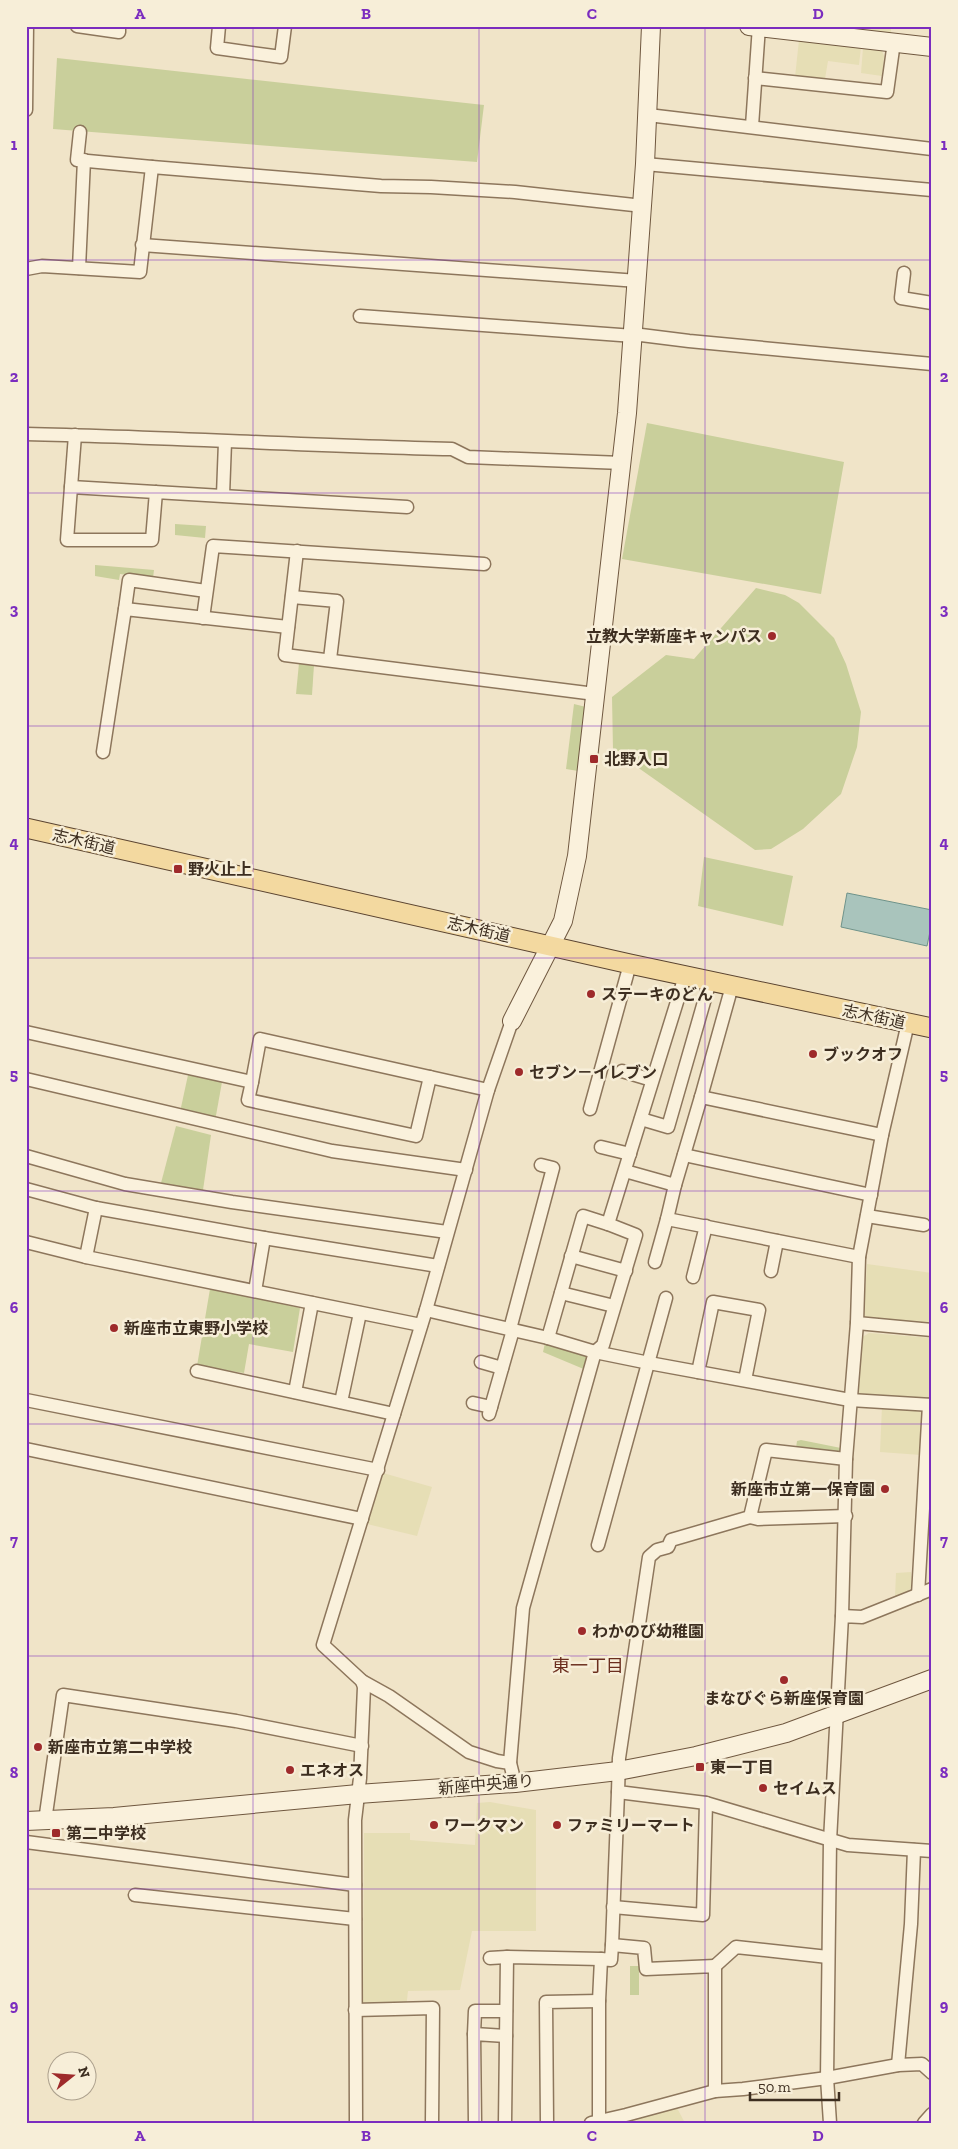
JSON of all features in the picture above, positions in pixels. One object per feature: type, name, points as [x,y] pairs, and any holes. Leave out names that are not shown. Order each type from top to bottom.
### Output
[{"type":"main road","name":"志木街道","points":[[26,828],[630,964],[932,1028]]},
{"type":"street","points":[[26,110],[27,26]]},
{"type":"street","points":[[77,26],[119,32],[119,26]]},
{"type":"street","points":[[218,26],[217,48],[281,57],[285,26]]},
{"type":"street","points":[[510,1763],[497,1762],[469,1752],[388,1696],[362,1681],[323,1644],[426,1310],[488,1090],[512,1021],[563,921],[572,886],[622,462],[634,336],[646,164],[651,26]]},
{"type":"street","points":[[752,126],[756,27],[932,47]]},
{"type":"street","points":[[755,78],[887,92],[894,42]]},
{"type":"street","points":[[648,115],[932,149]]},
{"type":"street","points":[[80,132],[77,160],[382,186],[505,192],[643,206]]},
{"type":"street","points":[[79,268],[84,160]]},
{"type":"street","points":[[646,164],[932,190]]},
{"type":"street","points":[[26,269],[42,266],[140,272],[152,167]]},
{"type":"street","points":[[142,245],[638,281]]},
{"type":"street","points":[[904,273],[901,298],[932,303]]},
{"type":"street","points":[[360,316],[634,336],[642,335],[932,364]]},
{"type":"street","points":[[26,434],[452,449],[468,457],[622,462]]},
{"type":"street","points":[[75,436],[67,540],[152,540],[156,492]]},
{"type":"street","points":[[223,495],[225,442]]},
{"type":"street","points":[[71,487],[407,507]]},
{"type":"street","points":[[202,618],[213,546],[484,564]]},
{"type":"street","points":[[297,551],[285,655],[330,659],[595,694]]},
{"type":"street","points":[[103,752],[130,580],[206,591]]},
{"type":"street","points":[[292,597],[337,601],[330,659]]},
{"type":"street","points":[[125,609],[288,628]]},
{"type":"street","points":[[590,1108],[630,964]]},
{"type":"street","points":[[608,1224],[685,976]]},
{"type":"street","points":[[641,1119],[668,1127],[710,981]]},
{"type":"street","points":[[655,1262],[732,986]]},
{"type":"street","points":[[830,2123],[827,2078],[830,1841],[842,1616],[846,1459],[857,1323],[859,1258],[882,1135],[908,1023]]},
{"type":"street","points":[[26,1032],[252,1082]]},
{"type":"street","points":[[430,1077],[416,1136],[248,1100],[260,1039],[430,1077],[488,1090]]},
{"type":"street","points":[[622,1071],[652,1080]]},
{"type":"street","points":[[26,1079],[332,1151],[466,1170]]},
{"type":"street","points":[[701,1097],[882,1135]]},
{"type":"street","points":[[601,1147],[630,1154]]},
{"type":"street","points":[[684,1155],[871,1195]]},
{"type":"street","points":[[26,1156],[125,1184],[232,1202],[447,1232]]},
{"type":"street","points":[[473,1402],[490,1410],[553,1168],[541,1165]]},
{"type":"street","points":[[625,1171],[675,1185]]},
{"type":"street","points":[[26,1189],[96,1208],[438,1266]]},
{"type":"street","points":[[86,1257],[96,1208]]},
{"type":"street","points":[[515,1783],[510,1763],[523,1608],[595,1352],[603,1345],[636,1235],[583,1216],[548,1338]]},
{"type":"street","points":[[867,1216],[924,1225]]},
{"type":"street","points":[[667,1219],[859,1258]]},
{"type":"street","points":[[693,1277],[706,1226]]},
{"type":"street","points":[[255,1291],[264,1238]]},
{"type":"street","points":[[770,1272],[777,1241]]},
{"type":"street","points":[[26,1242],[86,1257],[421,1325]]},
{"type":"street","points":[[571,1256],[626,1271]]},
{"type":"street","points":[[561,1293],[614,1306]]},
{"type":"street","points":[[598,1545],[666,1298]]},
{"type":"street","points":[[698,1372],[713,1302],[759,1310],[745,1380]]},
{"type":"street","points":[[296,1392],[312,1303]]},
{"type":"street","points":[[426,1310],[548,1338],[595,1352],[649,1363],[850,1400],[930,1405],[918,1595]]},
{"type":"street","points":[[341,1402],[360,1313]]},
{"type":"street","points":[[857,1323],[932,1330]]},
{"type":"street","points":[[481,1362],[502,1368]]},
{"type":"street","points":[[197,1371],[394,1414]]},
{"type":"street","points":[[26,1400],[378,1470]]},
{"type":"street","points":[[26,1449],[362,1519]]},
{"type":"street","points":[[750,1517],[766,1450],[846,1459]]},
{"type":"street","points":[[490,1958],[611,1960],[618,1771],[649,1557],[657,1550],[668,1547],[671,1540],[750,1517],[758,1519],[846,1516]]},
{"type":"street","points":[[842,1616],[862,1617],[932,1589]]},
{"type":"street","name":"新座中央通り","points":[[26,1821],[114,1817],[358,1794],[515,1783],[618,1771],[662,1763],[786,1733],[932,1679]]},
{"type":"street","points":[[356,2123],[355,1820],[362,1746],[364,1688],[362,1681]]},
{"type":"street","points":[[45,1821],[63,1695],[236,1721],[362,1746]]},
{"type":"street","points":[[618,1792],[706,1803],[848,1845],[932,1851]]},
{"type":"street","points":[[613,1907],[703,1915],[706,1803]]},
{"type":"street","points":[[26,1842],[355,1885]]},
{"type":"street","points":[[898,2065],[911,1924],[914,1850]]},
{"type":"street","points":[[134,1895],[355,1918]]},
{"type":"street","points":[[612,1944],[644,1948],[646,1969],[715,1966],[736,1947],[828,1957]]},
{"type":"street","points":[[505,2123],[507,1957]]},
{"type":"street","points":[[601,1959],[595,2122],[629,2119],[715,2090],[744,2089],[827,2078],[898,2065],[922,2064],[932,2073]]},
{"type":"street","points":[[715,1966],[715,2090]]},
{"type":"street","points":[[547,2123],[546,2002],[599,2001]]},
{"type":"street","points":[[355,2010],[433,2008],[432,2123]]},
{"type":"street","points":[[475,2123],[474,2012],[506,2011]]},
{"type":"street","points":[[474,2034],[506,2036]]},
{"type":"street","points":[[924,2123],[932,2114]]},
{"type":"shaded area","points":[[864,26],[891,26],[891,36],[864,32]]},
{"type":"shaded area","points":[[799,40],[861,47],[859,65],[828,61],[825,79],[795,77]]},
{"type":"shaded area","points":[[863,48],[882,51],[884,56],[882,76],[861,73]]},
{"type":"shaded area","points":[[867,1264],[932,1273],[932,1327],[863,1321]]},
{"type":"shaded area","points":[[869,1333],[932,1338],[932,1401],[861,1395],[857,1391],[861,1338]]},
{"type":"shaded area","points":[[882,1406],[921,1412],[924,1417],[921,1455],[880,1452]]},
{"type":"shaded area","points":[[383,1473],[432,1487],[417,1536],[367,1524]]},
{"type":"shaded area","points":[[911,1572],[912,1587],[895,1597],[896,1573]]},
{"type":"shaded area","points":[[490,1802],[536,1810],[536,1931],[472,1931],[460,1990],[408,1991],[406,2009],[363,2010],[364,1833],[410,1833],[410,1840],[475,1845],[477,1803]]},
{"type":"shaded area","points":[[677,2108],[685,2123],[636,2123],[633,2119]]},
{"type":"green space","points":[[57,58],[484,105],[477,162],[53,129]]},
{"type":"green space","points":[[647,423],[844,462],[821,594],[622,559]]},
{"type":"green space","points":[[175,524],[206,526],[205,538],[175,535]]},
{"type":"green space","points":[[95,565],[154,570],[153,578],[120,574],[119,580],[95,576]]},
{"type":"green space","points":[[756,588],[785,595],[799,603],[834,638],[846,664],[861,712],[857,747],[841,794],[803,829],[771,849],[755,850],[613,750],[612,697],[666,655],[694,659]]},
{"type":"green space","points":[[299,663],[314,665],[312,695],[296,694]]},
{"type":"green space","points":[[574,704],[586,707],[578,771],[566,769]]},
{"type":"green space","points":[[704,857],[793,876],[783,926],[698,906]]},
{"type":"green space","points":[[188,1075],[222,1082],[215,1121],[180,1112]]},
{"type":"green space","points":[[176,1126],[211,1135],[203,1190],[161,1183]]},
{"type":"green space","points":[[211,1283],[240,1294],[300,1308],[293,1352],[249,1344],[244,1373],[197,1366]]},
{"type":"green space","points":[[545,1343],[585,1353],[589,1362],[586,1370],[543,1352]]},
{"type":"green space","points":[[801,1440],[841,1448],[841,1452],[835,1454],[796,1448],[797,1441]]},
{"type":"green space","points":[[630,1966],[639,1966],[639,1995],[630,1995]]},
{"type":"water","points":[[847,893],[932,910],[932,922],[927,946],[841,927]]},
{"type":"place","name":"立教大学新座キャンパス","points":[[772,636]]},
{"type":"place","name":"北野入口","points":[[594,759]]},
{"type":"place","name":"野火止上","points":[[178,869]]},
{"type":"place","name":"ステーキのどん","points":[[591,994]]},
{"type":"place","name":"ブックオフ","points":[[813,1054]]},
{"type":"place","name":"セブン－イレブン","points":[[519,1072]]},
{"type":"place","name":"新座市立東野小学校","points":[[114,1328]]},
{"type":"place","name":"新座市立第一保育園","points":[[885,1489]]},
{"type":"place","name":"わかのび幼稚園","points":[[582,1631]]},
{"type":"place","name":"まなびぐら新座保育園","points":[[784,1680]]},
{"type":"place","name":"新座市立第二中学校","points":[[38,1747]]},
{"type":"place","name":"東一丁目","points":[[700,1767]]},
{"type":"place","name":"エネオス","points":[[290,1770]]},
{"type":"place","name":"セイムス","points":[[763,1788]]},
{"type":"place","name":"ワークマン","points":[[434,1825]]},
{"type":"place","name":"ファミリーマート","points":[[557,1825]]},
{"type":"place","name":"第二中学校","points":[[56,1833]]},
{"type":"district","name":"東一丁目","points":[[588,1666]]}]
